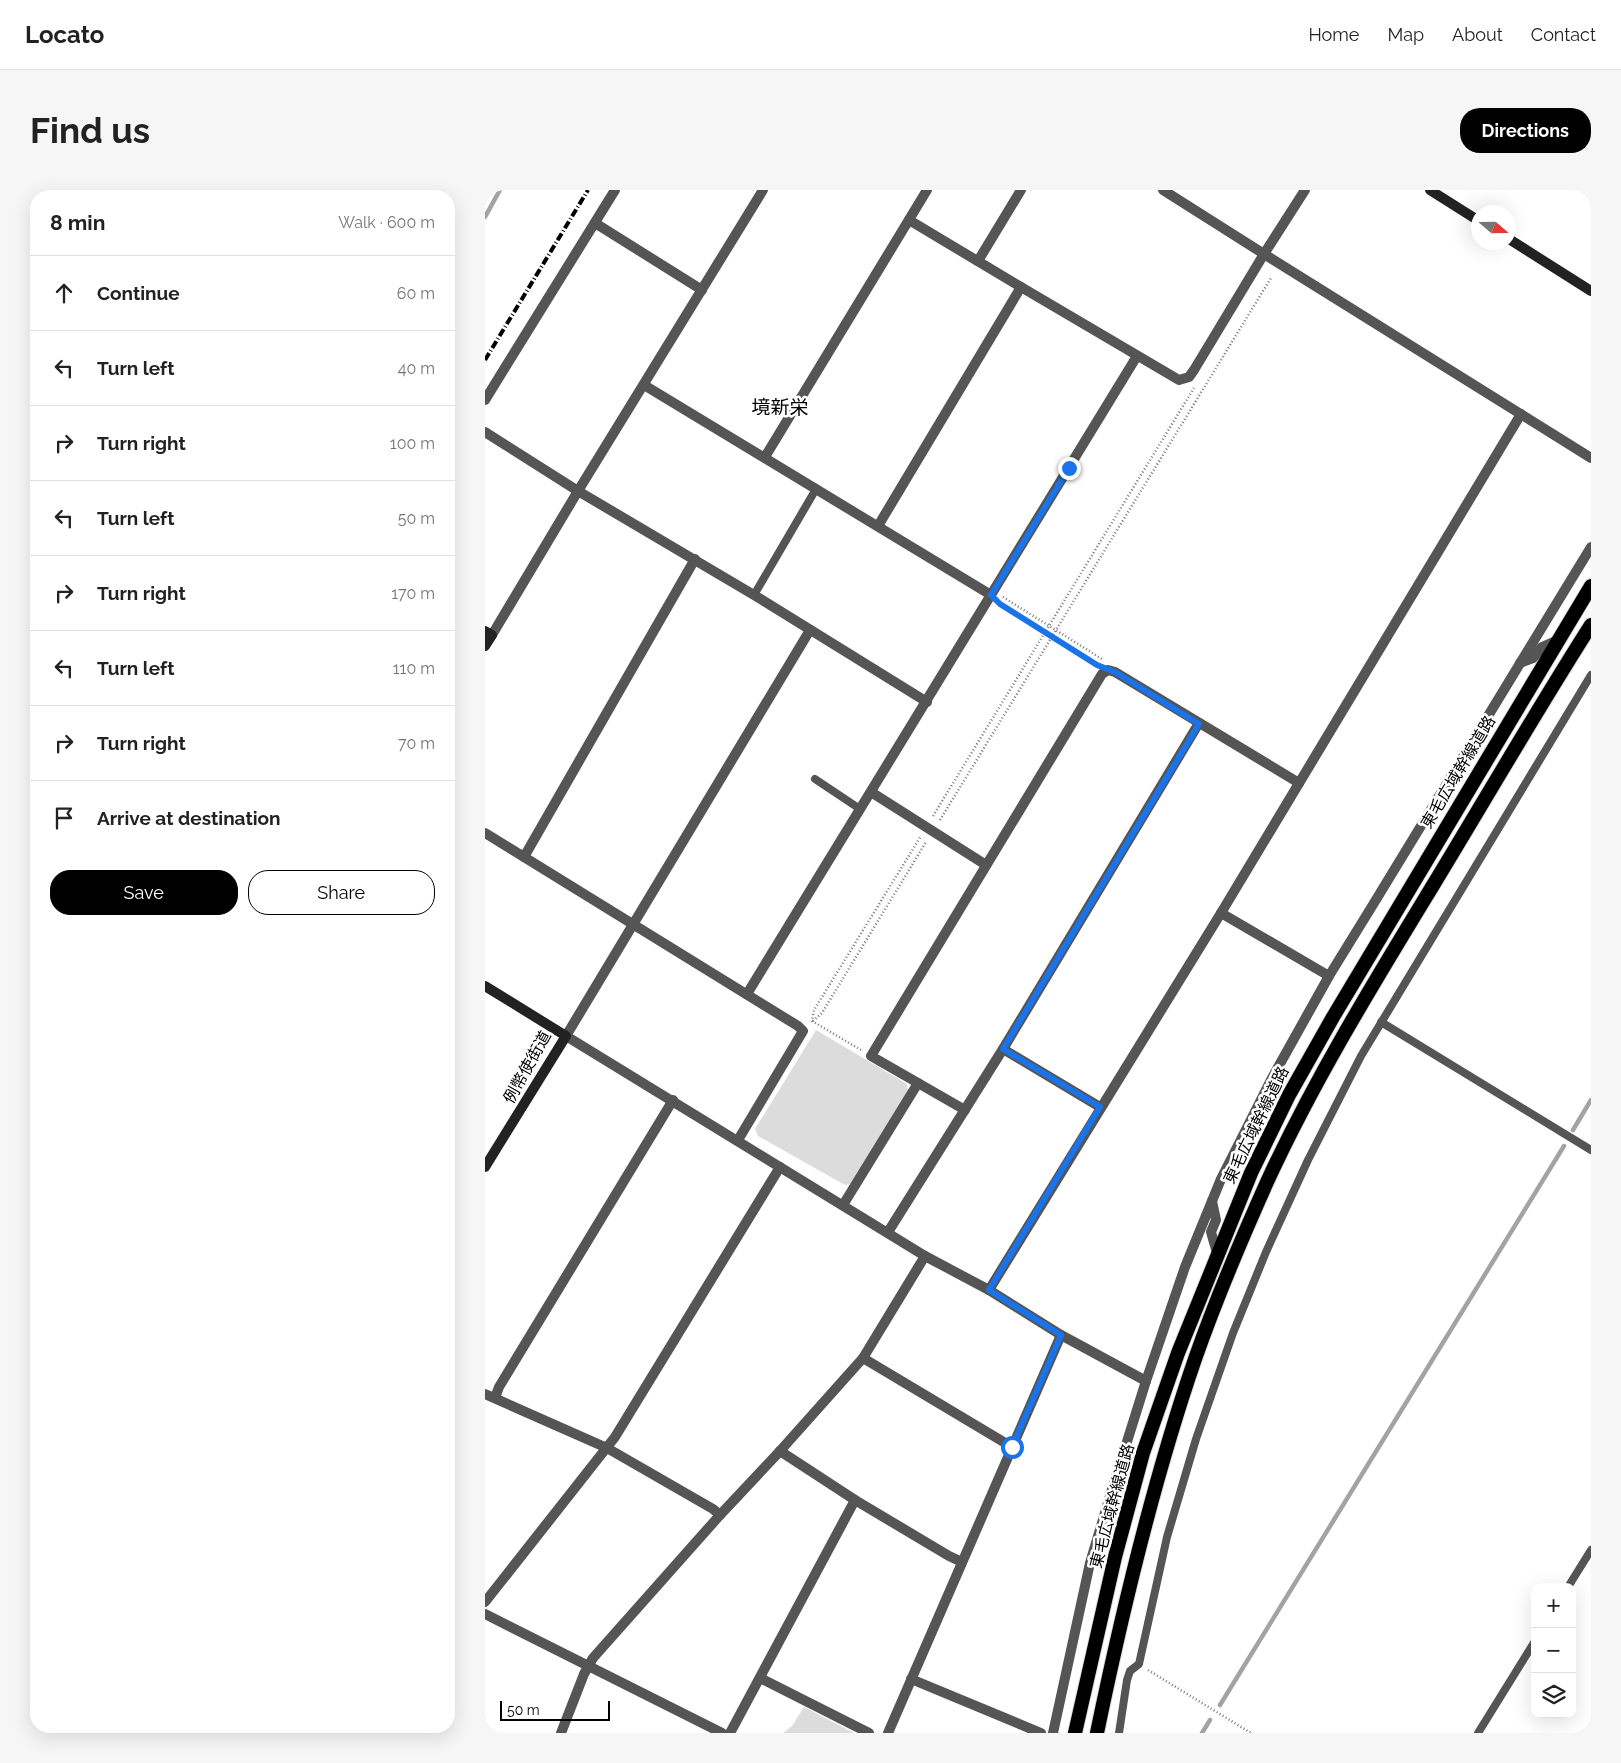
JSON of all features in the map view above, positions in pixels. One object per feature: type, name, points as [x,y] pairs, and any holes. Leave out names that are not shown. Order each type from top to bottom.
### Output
[{"type":"highway","name":"東毛広域幹線道路","points":[[1075,1733],[1115,1557],[1143,1453],[1178,1353],[1251,1173],[1289,1095],[1376,942],[1591,586]]},
{"type":"highway","points":[[1097,1733],[1134,1570],[1163,1458],[1199,1348],[1233,1260],[1268,1181],[1306,1102],[1349,1026],[1591,625]]},
{"type":"main road","points":[[1429,190],[1471,216]]},
{"type":"main road","points":[[1516,243],[1591,291]]},
{"type":"main road","points":[[485,646],[489,633]]},
{"type":"main road","name":"例幣使街道","points":[[485,986],[565,1036],[485,1167]]},
{"type":"street","points":[[485,400],[615,190]]},
{"type":"street","points":[[489,633],[763,190]]},
{"type":"street","points":[[765,457],[927,190]]},
{"type":"street","points":[[978,261],[1021,190]]},
{"type":"street","points":[[1163,190],[1591,458]]},
{"type":"street","points":[[909,220],[1179,380],[1189,377],[1305,190]]},
{"type":"street","points":[[595,223],[702,290]]},
{"type":"street","points":[[878,526],[1021,287]]},
{"type":"street","points":[[747,994],[1137,356]]},
{"type":"street","points":[[644,385],[991,595]]},
{"type":"street","points":[[989,1290],[1221,913],[1521,414]]},
{"type":"street","points":[[485,432],[927,702]]},
{"type":"street","points":[[1053,1733],[1090,1564],[1146,1381],[1185,1267],[1221,1179],[1272,1078],[1329,976],[1375,904],[1591,547]]},
{"type":"street","points":[[523,857],[695,559]]},
{"type":"street","points":[[811,630],[565,1036],[673,1100],[925,1256],[989,1290],[1061,1335],[1146,1381]]},
{"type":"street","points":[[1520,663],[1533,658],[1542,647],[1558,640]]},
{"type":"street","points":[[965,1110],[871,1056],[1102,674],[1108,670],[1115,672],[1199,724],[1299,782]]},
{"type":"street","points":[[888,1232],[1003,1049],[1199,724]]},
{"type":"street","points":[[871,792],[986,865]]},
{"type":"street","points":[[485,833],[633,923],[798,1026],[803,1031],[738,1140]]},
{"type":"street","points":[[1221,913],[1329,976]]},
{"type":"street","points":[[1003,1049],[1100,1107]]},
{"type":"street","points":[[843,1205],[918,1083]]},
{"type":"street","points":[[673,1100],[499,1387],[490,1396],[607,1448],[713,1509],[720,1515]]},
{"type":"street","points":[[485,1602],[615,1437],[780,1167]]},
{"type":"street","points":[[1212,1201],[1216,1220],[1211,1232],[1217,1253]]},
{"type":"street","points":[[561,1733],[593,1658],[863,1358],[925,1256]]},
{"type":"street","points":[[888,1733],[1061,1335]]},
{"type":"street","points":[[863,1358],[1012,1447]]},
{"type":"street","points":[[780,1451],[855,1500],[962,1562]]},
{"type":"street","points":[[730,1733],[855,1500]]},
{"type":"street","points":[[485,1614],[721,1733]]},
{"type":"street","points":[[759,1678],[869,1733]]},
{"type":"street","points":[[911,1679],[1041,1733]]},
{"type":"lane","points":[[754,595],[815,489]]},
{"type":"lane","points":[[1119,1733],[1127,1680],[1130,1671],[1139,1664],[1167,1537],[1196,1440],[1233,1333],[1266,1252],[1308,1160],[1361,1056],[1591,675]]},
{"type":"lane","points":[[815,779],[860,809]]},
{"type":"lane","points":[[1381,1022],[1591,1150]]},
{"type":"lane","points":[[1570,1583],[1591,1550]]},
{"type":"lane","points":[[1478,1733],[1531,1647]]},
{"type":"path","points":[[812,1021],[814,1010],[1056,631],[1271,278]]},
{"type":"path","points":[[803,1031],[822,1013],[1045,632],[1198,382]]},
{"type":"path","points":[[991,595],[1003,597],[1102,659],[1108,670]]},
{"type":"path","points":[[991,595],[1000,604],[1108,670]]},
{"type":"path","points":[[812,1021],[871,1056]]},
{"type":"path","points":[[1139,1664],[1251,1733]]},
{"type":"shaded area","points":[[816,1030],[907,1084],[908,1090],[850,1184],[845,1185],[758,1136],[755,1129]]},
{"type":"shaded area","points":[[804,1707],[854,1733],[783,1733],[792,1726]]},
{"type":"waterway","points":[[485,217],[500,190]]},
{"type":"waterway","points":[[1573,1130],[1591,1100]]},
{"type":"waterway","points":[[1220,1705],[1564,1146]]},
{"type":"waterway","points":[[1202,1733],[1210,1720]]},
{"type":"railway","points":[[485,360],[588,190]]},
{"type":"district","name":"境新栄","points":[[780,407]]},
{"type":"route","points":[[1012,1447],[1061,1335],[989,1290],[1100,1107],[1003,1049],[1199,724],[1115,672],[1097,665],[1000,604],[991,595],[1069,468]]}]
